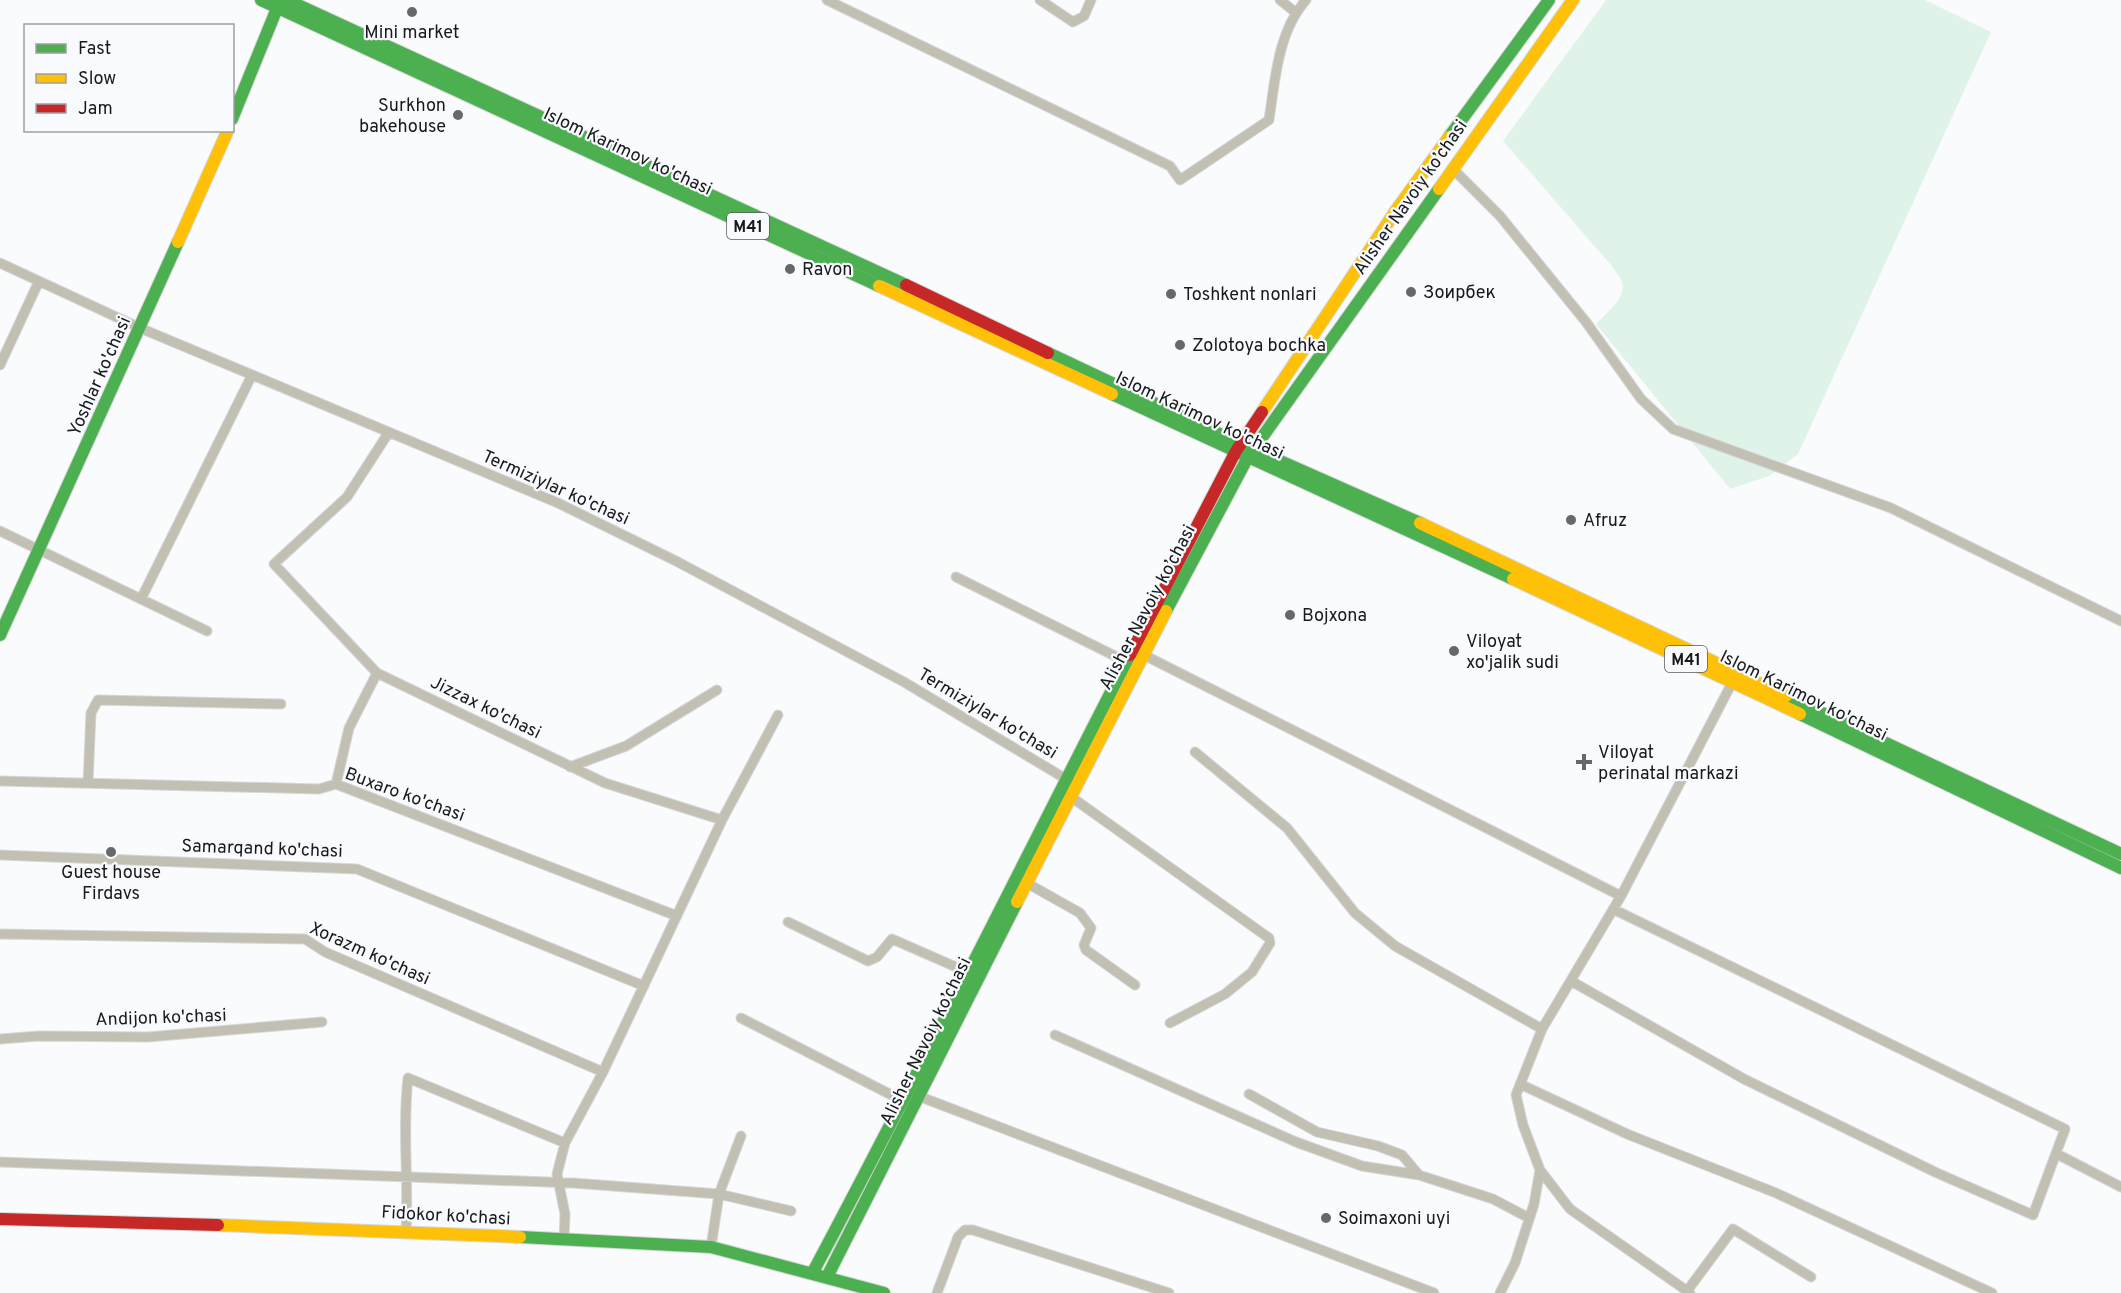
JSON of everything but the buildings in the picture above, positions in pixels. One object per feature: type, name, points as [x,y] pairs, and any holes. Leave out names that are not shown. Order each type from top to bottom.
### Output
[{"type":"main road","name":"Islom Karimov ko'chasi","points":[[261,0],[282,3],[1252,453],[2121,868]]},
{"type":"main road","name":"Alisher Navoiy ko’chasi","points":[[827,1276],[972,974],[1138,652],[1239,447],[1391,219],[1549,0]]},
{"type":"main road","name":"Alisher Navoiy ko’chasi","points":[[972,974],[1025,882],[1127,662],[1138,652],[1252,453],[1573,0]]},
{"type":"main road","points":[[234,114],[282,3]]},
{"type":"main road","name":"Yoshlar ko'chasi","points":[[0,635],[227,132]]},
{"type":"main road","points":[[1445,143],[1461,155]]},
{"type":"main road","name":"Islom Karimov ko'chasi","points":[[1252,453],[1409,518],[2121,854]]},
{"type":"main road","name":"Alisher Navoiy ko’chasi","points":[[813,1272],[911,1099]]},
{"type":"main road","name":"Fidokor ko'chasi","points":[[0,1220],[406,1231],[711,1247],[813,1272],[884,1293]]},
{"type":"street","points":[[826,0],[1170,166],[1180,180],[1269,120],[1279,58],[1296,12],[1306,0]]},
{"type":"street","points":[[1040,0],[1073,22],[1084,16],[1091,0]]},
{"type":"street","points":[[1280,0],[1296,12]]},
{"type":"street","points":[[1452,168],[1500,216],[1586,322],[1641,399],[1673,429],[1891,508],[2121,621]]},
{"type":"street","name":"Termiziylar ko'chasi","points":[[0,263],[140,328],[558,503],[676,561],[904,682],[1068,787],[1269,938],[1270,943],[1252,972],[1225,994],[1170,1023]]},
{"type":"street","points":[[0,364],[39,281]]},
{"type":"street","points":[[141,599],[252,375]]},
{"type":"street","name":"Jizzax ko'chasi","points":[[389,432],[347,497],[274,564],[376,673],[605,783],[722,820]]},
{"type":"street","points":[[0,531],[207,631]]},
{"type":"street","points":[[956,577],[1127,662]]},
{"type":"street","points":[[1138,652],[1621,896]]},
{"type":"street","points":[[336,784],[349,728],[376,673]]},
{"type":"street","points":[[1733,681],[1621,896],[1542,1029],[1516,1095],[1523,1125],[1540,1170],[1569,1209],[1689,1292],[1733,1229],[1811,1277]]},
{"type":"street","points":[[570,767],[626,746],[717,690]]},
{"type":"street","points":[[88,783],[91,713],[98,700],[281,704]]},
{"type":"street","points":[[564,1239],[565,1214],[558,1164],[565,1143],[603,1072],[722,820],[778,715]]},
{"type":"street","points":[[1195,752],[1287,828],[1355,913],[1395,946],[1542,1029]]},
{"type":"street","name":"Buxaro ko'chasi","points":[[0,781],[319,789],[336,784],[677,916]]},
{"type":"street","name":"Samarqand ko'chasi","points":[[0,855],[357,869],[644,986]]},
{"type":"street","points":[[1025,882],[1080,913],[1091,928],[1084,945],[1086,950],[1135,985]]},
{"type":"street","points":[[1571,981],[1744,1079],[1938,1173],[2033,1215],[2065,1128],[1613,909]]},
{"type":"street","points":[[788,922],[868,961],[877,957],[892,939],[972,974]]},
{"type":"street","name":"Xorazm ko'chasi","points":[[0,934],[305,939],[325,952],[603,1072]]},
{"type":"street","points":[[741,1018],[911,1099],[1434,1293]]},
{"type":"street","name":"Andijon ko'chasi","points":[[0,1039],[39,1036],[148,1037],[322,1022]]},
{"type":"street","points":[[1055,1035],[1296,1142],[1362,1166],[1419,1175],[1493,1199],[1529,1218]]},
{"type":"street","points":[[406,1231],[407,1177],[403,1119],[408,1078],[565,1143]]},
{"type":"street","points":[[1520,1084],[1627,1134],[1776,1193],[1992,1293]]},
{"type":"street","points":[[1249,1094],[1317,1132],[1378,1146],[1402,1155],[1419,1175]]},
{"type":"street","points":[[711,1247],[719,1194],[741,1136]]},
{"type":"street","points":[[2057,1154],[2121,1187]]},
{"type":"street","points":[[0,1162],[560,1182],[719,1194],[791,1210]]},
{"type":"street","points":[[1500,1293],[1515,1263],[1529,1218],[1540,1170]]},
{"type":"street","points":[[937,1293],[958,1237],[965,1230],[973,1230],[1169,1293]]},
{"type":"green space","points":[[1606,0],[1925,0],[1991,32],[1798,454],[1769,476],[1730,489],[1596,324],[1621,294],[1623,288],[1619,276],[1503,141]]},
{"type":"traffic: fast","points":[[261,0],[879,286]]},
{"type":"traffic: fast","points":[[287,0],[906,285]]},
{"type":"traffic: fast","points":[[1449,137],[1549,0]]},
{"type":"traffic: fast","points":[[234,114],[280,1]]},
{"type":"traffic: fast","points":[[1166,611],[1248,457],[1439,189]]},
{"type":"traffic: fast","points":[[0,635],[178,242]]},
{"type":"traffic: fast","points":[[1048,353],[1228,438],[1420,523]]},
{"type":"traffic: fast","points":[[1112,394],[1513,579]]},
{"type":"traffic: fast","points":[[813,1272],[1130,655]]},
{"type":"traffic: fast","points":[[1786,696],[2121,854]]},
{"type":"traffic: fast","points":[[1800,714],[2121,868]]},
{"type":"traffic: fast","points":[[827,1277],[1017,902]]},
{"type":"traffic: fast","points":[[520,1237],[711,1247],[884,1293]]},
{"type":"traffic: slow","points":[[1439,189],[1573,0]]},
{"type":"traffic: slow","points":[[178,242],[227,132]]},
{"type":"traffic: slow","points":[[1262,412],[1397,209],[1449,137]]},
{"type":"traffic: slow","points":[[879,286],[1112,394]]},
{"type":"traffic: slow","points":[[1420,523],[1786,696]]},
{"type":"traffic: slow","points":[[1513,579],[1800,714]]},
{"type":"traffic: slow","points":[[1017,902],[1166,611]]},
{"type":"traffic: slow","points":[[218,1225],[520,1237]]},
{"type":"traffic: jam","points":[[906,285],[1048,353]]},
{"type":"traffic: jam","points":[[1130,655],[1236,451],[1262,412]]},
{"type":"traffic: jam","points":[[0,1219],[218,1225]]},
{"type":"place","name":"Mini market","points":[[412,12]]},
{"type":"place","name":"Surkhon bakehouse","points":[[458,115]]},
{"type":"place","name":"Ravon","points":[[790,269]]},
{"type":"place","name":"Зоирбек","points":[[1411,292]]},
{"type":"place","name":"Toshkent nonlari","points":[[1171,294]]},
{"type":"place","name":"Zolotoya bochka","points":[[1180,345]]},
{"type":"place","name":"Afruz","points":[[1571,520]]},
{"type":"place","name":"Bojxona","points":[[1290,615]]},
{"type":"place","name":"Viloyat xo'jalik sudi","points":[[1454,651]]},
{"type":"place","name":"Viloyat perinatal markazi","points":[[1584,762]]},
{"type":"place","name":"Guest house Firdavs","points":[[111,852]]},
{"type":"place","name":"Soimaxoni uyi","points":[[1326,1218]]}]
